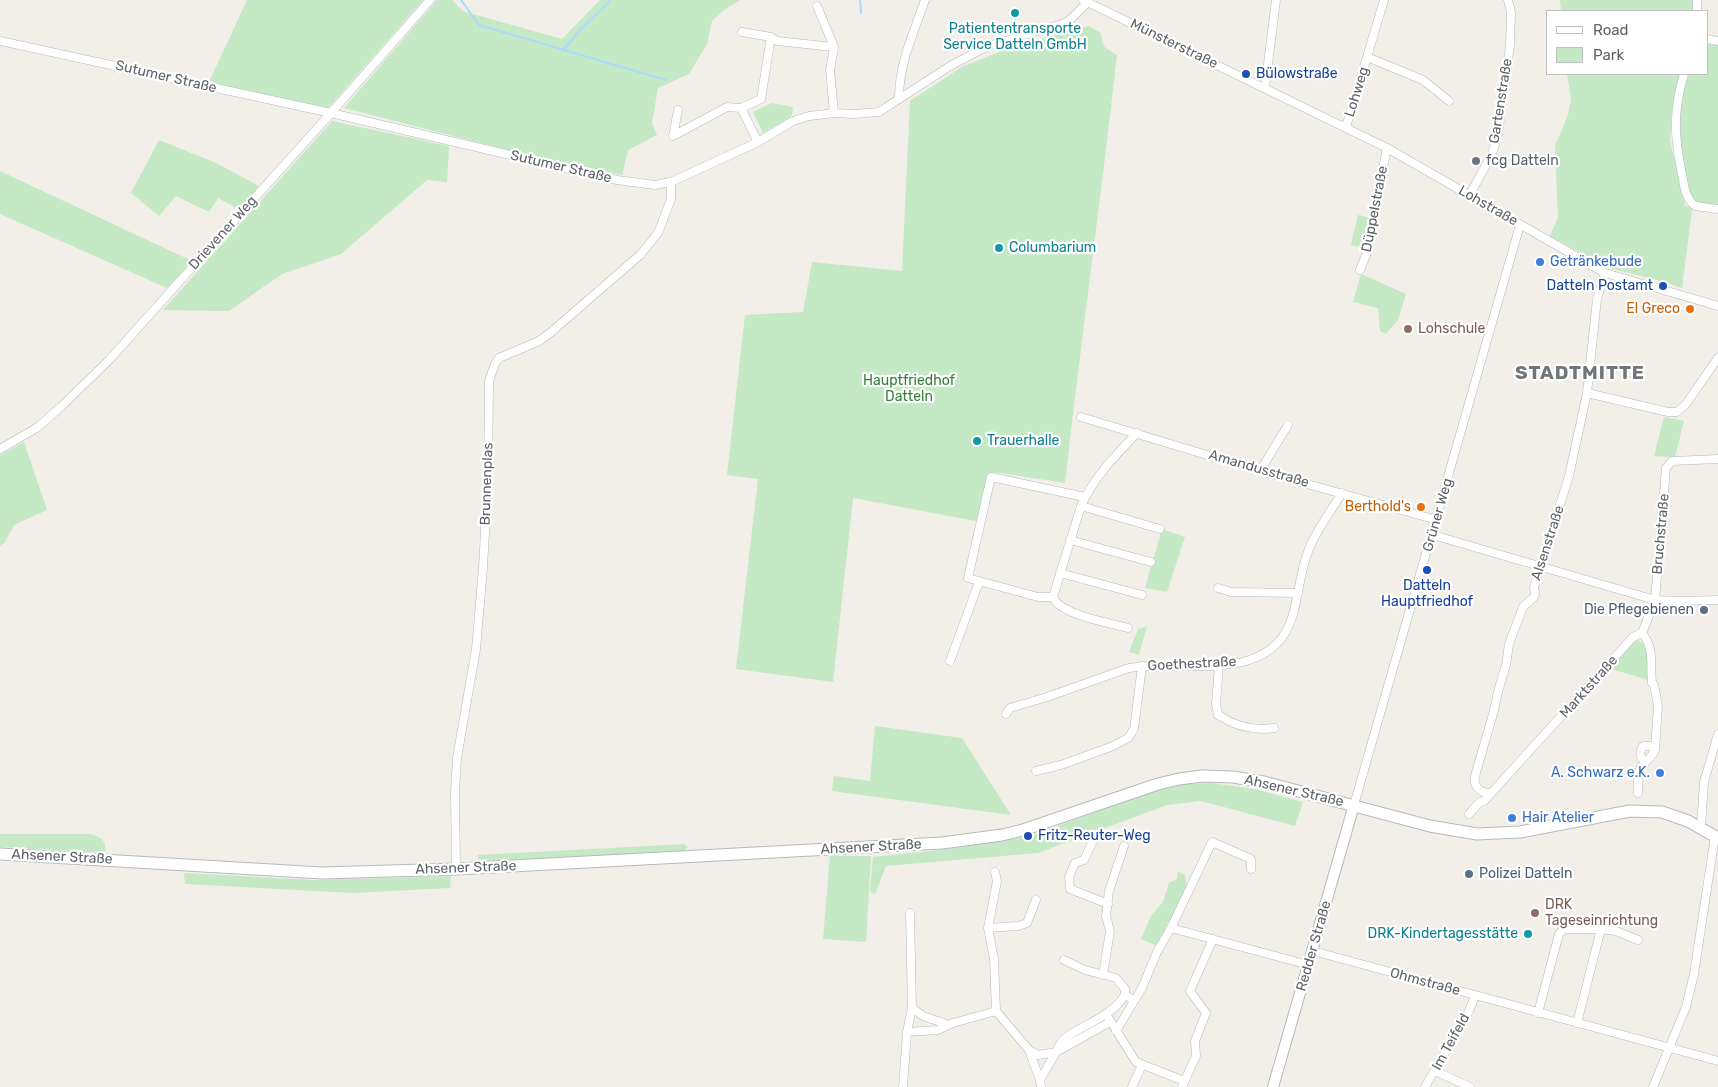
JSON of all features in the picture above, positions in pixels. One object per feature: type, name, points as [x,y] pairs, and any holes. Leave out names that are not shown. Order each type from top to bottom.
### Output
[{"type":"main road","name":"Ahsener Straße","points":[[0,854],[322,873],[456,869],[942,844],[1012,833],[1158,784],[1202,776],[1233,777],[1264,782],[1430,826],[1477,834],[1520,832],[1639,810],[1673,815],[1717,837]]},
{"type":"street","name":"Drievener Weg","points":[[0,449],[38,427],[109,360],[430,0]]},
{"type":"street","points":[[899,98],[899,84],[904,60],[925,0]]},
{"type":"street","points":[[1265,88],[1276,0]]},
{"type":"street","name":"Lohweg","points":[[1346,127],[1384,0]]},
{"type":"street","name":"Gartenstraße","points":[[1469,196],[1492,154],[1498,134],[1510,45],[1508,0]]},
{"type":"street","name":"Sutumer Straße","points":[[0,41],[331,113],[617,180],[656,185],[671,182],[758,142],[793,121],[808,116],[834,113],[879,112],[950,66],[988,46],[1065,23],[1072,18],[1086,1]]},
{"type":"street","name":"Münsterstraße","points":[[1086,1],[1265,88]]},
{"type":"street","points":[[817,6],[834,46],[830,70],[834,113]]},
{"type":"street","points":[[742,32],[771,37],[777,41],[834,46]]},
{"type":"street","points":[[678,110],[673,136],[727,107],[742,108],[761,99],[771,37]]},
{"type":"street","name":"Lohweg","points":[[1367,57],[1423,80],[1449,101]]},
{"type":"street","points":[[1684,75],[1676,107],[1675,132],[1676,148],[1684,186],[1688,197],[1695,206],[1718,209]]},
{"type":"street","name":"Lohstraße","points":[[1265,88],[1387,148],[1605,273],[1718,306]]},
{"type":"street","points":[[742,108],[758,142]]},
{"type":"street","name":"Düppelstraße","points":[[1360,270],[1366,255],[1387,148]]},
{"type":"street","name":"Brunnenplas","points":[[456,869],[456,767],[476,649],[488,477],[489,381],[491,372],[499,358],[539,341],[550,333],[640,255],[658,234],[671,199],[671,182]]},
{"type":"street","name":"Grüner Weg","points":[[1354,805],[1520,225]]},
{"type":"street","name":"Alsenstraße","points":[[1491,793],[1486,793],[1474,784],[1475,776],[1506,665],[1510,644],[1523,607],[1534,597],[1534,586],[1569,476],[1587,393],[1596,299],[1605,273]]},
{"type":"street","points":[[1587,393],[1668,412],[1677,412],[1686,404],[1718,358]]},
{"type":"street","name":"Amandusstraße","points":[[1081,417],[1260,471],[1437,520]]},
{"type":"street","points":[[1260,471],[1288,425]]},
{"type":"street","points":[[1128,628],[1066,610],[1055,603],[1053,597],[1085,497],[1100,473],[1136,433]]},
{"type":"street","name":"Bruchstraße","points":[[1655,600],[1666,468],[1672,461],[1718,459]]},
{"type":"street","points":[[1053,597],[1038,597],[968,578],[991,477],[1085,497]]},
{"type":"street","name":"Goethestraße","points":[[1006,714],[1010,708],[1129,668],[1142,666],[1219,665],[1246,661],[1268,651],[1276,645],[1287,629],[1295,612],[1309,548],[1342,493]]},
{"type":"street","points":[[1081,506],[1160,529]]},
{"type":"street","points":[[1433,534],[1655,600],[1718,600]]},
{"type":"street","points":[[1070,540],[1151,562]]},
{"type":"street","points":[[1060,573],[1142,595]]},
{"type":"street","points":[[950,660],[978,582]]},
{"type":"street","points":[[1218,588],[1231,592],[1298,593]]},
{"type":"street","points":[[1638,793],[1640,767],[1653,755],[1655,750],[1658,706],[1654,684],[1652,683],[1649,642],[1642,633],[1655,600]]},
{"type":"street","name":"Marktstraße","points":[[1468,814],[1480,802],[1484,801],[1633,637],[1642,633]]},
{"type":"street","points":[[1219,665],[1216,704],[1218,714],[1230,722],[1259,730],[1274,728]]},
{"type":"street","points":[[1036,771],[1061,765],[1114,746],[1128,738],[1134,729],[1142,666]]},
{"type":"street","points":[[1700,827],[1704,782],[1718,734]]},
{"type":"street","points":[[1646,761],[1642,760],[1640,749],[1643,746],[1652,746],[1655,750]]},
{"type":"street","name":"Redder Straße","points":[[1273,1087],[1354,805]]},
{"type":"street","points":[[1095,836],[1084,860],[1075,863],[1069,877],[1070,889],[1108,904]]},
{"type":"street","points":[[1653,1087],[1686,1007],[1694,974],[1717,837]]},
{"type":"street","points":[[1116,1031],[1142,988],[1156,952],[1172,928],[1212,842],[1252,858],[1251,869]]},
{"type":"street","points":[[1103,975],[1110,931],[1106,916],[1109,891],[1124,846]]},
{"type":"street","points":[[995,872],[997,881],[988,928],[994,959],[996,1011],[1029,1050],[1041,1083]]},
{"type":"street","points":[[988,928],[1018,926],[1027,923],[1036,900]]},
{"type":"street","points":[[903,1087],[907,1032],[912,1008],[910,913]]},
{"type":"street","points":[[1172,928],[1309,964]]},
{"type":"street","points":[[1538,1012],[1559,934],[1564,929],[1616,931],[1638,940]]},
{"type":"street","points":[[1577,1023],[1601,929]]},
{"type":"street","points":[[1106,1014],[1136,1062],[1183,1084],[1196,1056],[1195,1041],[1206,1013],[1190,991],[1213,939]]},
{"type":"street","name":"Ohmstraße","points":[[1313,951],[1718,1060]]},
{"type":"street","points":[[1041,1083],[1063,1040],[1106,1014],[1118,1005],[1125,995],[1125,989],[1116,978],[1085,970],[1064,960]]},
{"type":"street","points":[[1125,995],[1134,1000]]},
{"type":"street","name":"Im Teifeld","points":[[1425,1087],[1469,1011],[1475,996]]},
{"type":"street","points":[[912,1008],[923,1016],[949,1025]]},
{"type":"street","points":[[907,1032],[938,1030],[996,1011]]},
{"type":"street","points":[[1029,1050],[1038,1055],[1056,1052],[1110,1022]]},
{"type":"street","points":[[1132,1087],[1142,1065]]},
{"type":"street","points":[[1435,1071],[1470,1087]]},
{"type":"green space","points":[[247,0],[423,0],[328,108],[209,82]]},
{"type":"green space","points":[[437,0],[453,0],[462,11],[562,39],[600,0],[740,0],[724,10],[712,21],[707,44],[689,74],[658,88],[652,123],[657,135],[628,150],[622,175],[555,162],[344,108]]},
{"type":"green space","points":[[1560,0],[1695,1],[1693,10],[1561,10]]},
{"type":"green space","name":"Hauptfriedhof Datteln","points":[[1089,26],[1101,33],[1103,46],[1117,55],[1065,483],[993,472],[981,522],[853,498],[833,682],[736,669],[758,479],[727,475],[745,315],[803,312],[812,262],[902,271],[910,101],[962,67],[1011,47]]},
{"type":"green space","points":[[1708,42],[1718,44],[1718,209],[1704,207],[1693,201],[1686,179],[1678,132],[1682,91],[1687,75],[1708,75]]},
{"type":"green space","points":[[1567,75],[1681,75],[1672,110],[1670,141],[1685,205],[1692,209],[1682,288],[1609,268],[1550,236],[1558,217],[1555,146],[1568,115],[1571,99]]},
{"type":"green space","points":[[772,103],[793,107],[792,115],[763,133],[753,112]]},
{"type":"green space","points":[[332,121],[449,146],[447,182],[427,180],[341,254],[282,274],[229,311],[163,310]]},
{"type":"green space","points":[[159,140],[216,163],[259,186],[240,210],[218,198],[209,212],[176,196],[159,216],[131,193]]},
{"type":"green space","points":[[0,171],[192,261],[167,288],[0,214]]},
{"type":"green space","points":[[1358,215],[1369,218],[1364,248],[1351,245]]},
{"type":"green space","points":[[1361,274],[1406,294],[1398,320],[1386,334],[1380,331],[1378,308],[1353,302]]},
{"type":"green space","points":[[1664,417],[1684,421],[1675,457],[1654,456]]},
{"type":"green space","points":[[24,442],[47,510],[14,525],[5,542],[0,546],[0,455]]},
{"type":"green space","points":[[1162,529],[1185,537],[1167,592],[1145,588]]},
{"type":"green space","points":[[1147,626],[1139,655],[1129,652],[1138,629]]},
{"type":"green space","points":[[1637,640],[1645,646],[1647,651],[1649,680],[1611,669],[1631,644]]},
{"type":"green space","points":[[875,726],[962,738],[1011,815],[832,791],[834,776],[870,781]]},
{"type":"green space","points":[[1211,783],[1255,789],[1303,802],[1295,826],[1201,801],[1167,805],[1038,853],[886,866],[875,894],[870,892],[873,857],[939,850],[1031,836],[1149,792],[1185,784]]},
{"type":"green space","points":[[0,834],[91,834],[103,840],[105,853],[0,847]]},
{"type":"green space","points":[[685,844],[688,847],[683,852],[478,861],[478,855]]},
{"type":"green space","points":[[830,856],[871,856],[866,942],[823,939]]},
{"type":"green space","points":[[1178,871],[1185,875],[1187,890],[1177,913],[1168,922],[1160,941],[1155,945],[1141,939],[1151,916],[1163,902],[1169,883],[1177,879]]},
{"type":"green space","points":[[184,873],[314,880],[451,876],[450,888],[354,893],[185,884]]},
{"type":"waterway","points":[[461,0],[479,25],[666,80]]},
{"type":"waterway","points":[[563,50],[583,27],[611,0]]},
{"type":"waterway","points":[[860,0],[861,13]]},
{"type":"place","name":"Patiententransporte Service Datteln GmbH","points":[[1015,13]]},
{"type":"place","name":"Bülowstraße","points":[[1246,74]]},
{"type":"place","name":"fcg Datteln","points":[[1476,161]]},
{"type":"place","name":"Columbarium","points":[[999,248]]},
{"type":"place","name":"Getränkebude","points":[[1540,262]]},
{"type":"place","name":"Datteln Postamt","points":[[1663,286]]},
{"type":"place","name":"El Greco","points":[[1690,309]]},
{"type":"place","name":"Lohschule","points":[[1408,329]]},
{"type":"place","name":"Trauerhalle","points":[[977,441]]},
{"type":"place","name":"Berthold's","points":[[1421,507]]},
{"type":"place","name":"Datteln Hauptfriedhof","points":[[1427,570]]},
{"type":"place","name":"Die Pflegebienen","points":[[1704,610]]},
{"type":"place","name":"A. Schwarz e.K.","points":[[1660,773]]},
{"type":"place","name":"Hair Atelier","points":[[1512,818]]},
{"type":"place","name":"Fritz-Reuter-Weg","points":[[1028,836]]},
{"type":"place","name":"Polizei Datteln","points":[[1469,874]]},
{"type":"place","name":"DRK Tageseinrichtung","points":[[1535,913]]},
{"type":"place","name":"DRK-Kindertagesstätte","points":[[1528,934]]},
{"type":"district","name":"STADTMITTE","points":[[1580,374]]}]
